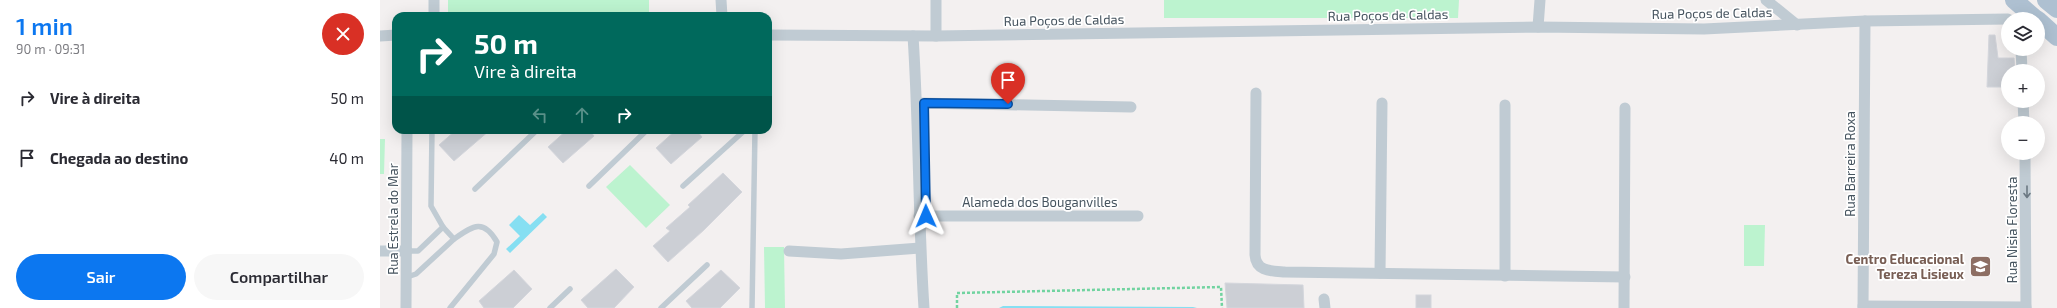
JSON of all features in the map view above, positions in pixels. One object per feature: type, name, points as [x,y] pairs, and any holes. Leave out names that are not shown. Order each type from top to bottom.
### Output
[{"type":"main road","points":[[2014,0],[2026,12]]},
{"type":"main road","points":[[2046,0],[2057,10]]},
{"type":"main road","points":[[2045,28],[2057,37]]},
{"type":"street","points":[[434,0],[434,12]]},
{"type":"street","points":[[721,0],[722,12]]},
{"type":"street","points":[[936,0],[936,36]]},
{"type":"street","points":[[1538,27],[1540,0]]},
{"type":"street","points":[[1766,0],[1797,25]]},
{"type":"street","name":"Rua Poços de Caldas","points":[[772,36],[936,36],[1538,27],[1704,29],[1865,20],[2001,19]]},
{"type":"street","name":"Rua Barreira Roxa","points":[[1863,307],[1865,20]]},
{"type":"street","points":[[380,36],[392,35]]},
{"type":"street","points":[[917,36],[921,103],[923,216],[920,248],[924,308]]},
{"type":"street","points":[[1256,93],[1257,264],[1266,270],[1286,272],[1624,277]]},
{"type":"street","points":[[921,103],[1130,106]]},
{"type":"street","points":[[1380,273],[1382,103]]},
{"type":"street","points":[[1505,106],[1505,276]]},
{"type":"street","points":[[1624,308],[1625,108]]},
{"type":"street","name":"Rua Estrela do Mar","points":[[406,308],[408,251],[408,134]]},
{"type":"street","name":"Rua Nisia Floresta","points":[[2025,160],[2026,308]]},
{"type":"street","name":"Alameda dos Bouganvilles","points":[[923,216],[1138,216]]},
{"type":"street","points":[[789,251],[841,254],[920,248]]},
{"type":"street","points":[[380,251],[408,251]]},
{"type":"street","points":[[1863,307],[2026,308]]},
{"type":"lane","points":[[432,134],[431,206],[442,228],[454,239]]},
{"type":"lane","points":[[475,189],[533,134]]},
{"type":"lane","points":[[589,186],[643,134]]},
{"type":"lane","points":[[683,186],[740,134]]},
{"type":"lane","points":[[752,308],[755,134]]},
{"type":"lane","points":[[407,277],[416,274],[454,239],[469,228],[481,226],[491,231],[497,242],[494,254],[450,308]]},
{"type":"lane","points":[[408,251],[418,251],[442,228]]},
{"type":"lane","points":[[661,308],[707,265]]},
{"type":"lane","points":[[550,308],[570,290]]},
{"type":"path","points":[[957,308],[957,293],[1221,287],[1222,308]]},
{"type":"green space","points":[[448,0],[649,0],[649,12],[448,12]]},
{"type":"green space","points":[[1164,0],[1459,0],[1458,18],[1164,18]]},
{"type":"green space","points":[[380,139],[385,139],[384,174],[380,174]]},
{"type":"green space","points":[[630,165],[670,205],[646,228],[606,187]]},
{"type":"green space","points":[[1744,225],[1765,225],[1764,266],[1744,266]]},
{"type":"green space","points":[[764,247],[784,247],[785,308],[765,308]]},
{"type":"water","points":[[543,213],[547,217],[510,253],[506,249],[520,236],[509,225],[519,215],[530,225]]},
{"type":"water","points":[[1003,306],[1193,307],[1197,308],[999,308]]},
{"type":"building","points":[[1989,35],[1995,35],[1998,58],[2014,58],[2014,64],[2001,64],[2001,87],[1987,87]]},
{"type":"building","points":[[451,134],[485,134],[454,161],[439,145]]},
{"type":"building","points":[[563,134],[592,134],[594,136],[563,163],[548,147]]},
{"type":"building","points":[[672,134],[699,134],[702,137],[671,164],[656,148]]},
{"type":"building","points":[[723,173],[742,192],[704,230],[668,262],[653,246],[670,231],[666,228],[690,207],[688,205]]},
{"type":"building","points":[[616,269],[634,287],[614,308],[588,308],[581,300]]},
{"type":"building","points":[[514,270],[532,289],[513,308],[484,308],[479,301]]},
{"type":"building","points":[[721,270],[740,288],[720,308],[692,308],[686,301]]},
{"type":"building","points":[[1225,283],[1303,285],[1304,308],[1227,308]]},
{"type":"building","points":[[1416,295],[1431,295],[1431,308],[1416,308]]},
{"type":"place","name":"Centro Educacional Tereza Lisieux","points":[[1980,266]]},
{"type":"route","points":[[926,216],[924,103],[1008,104]]}]
